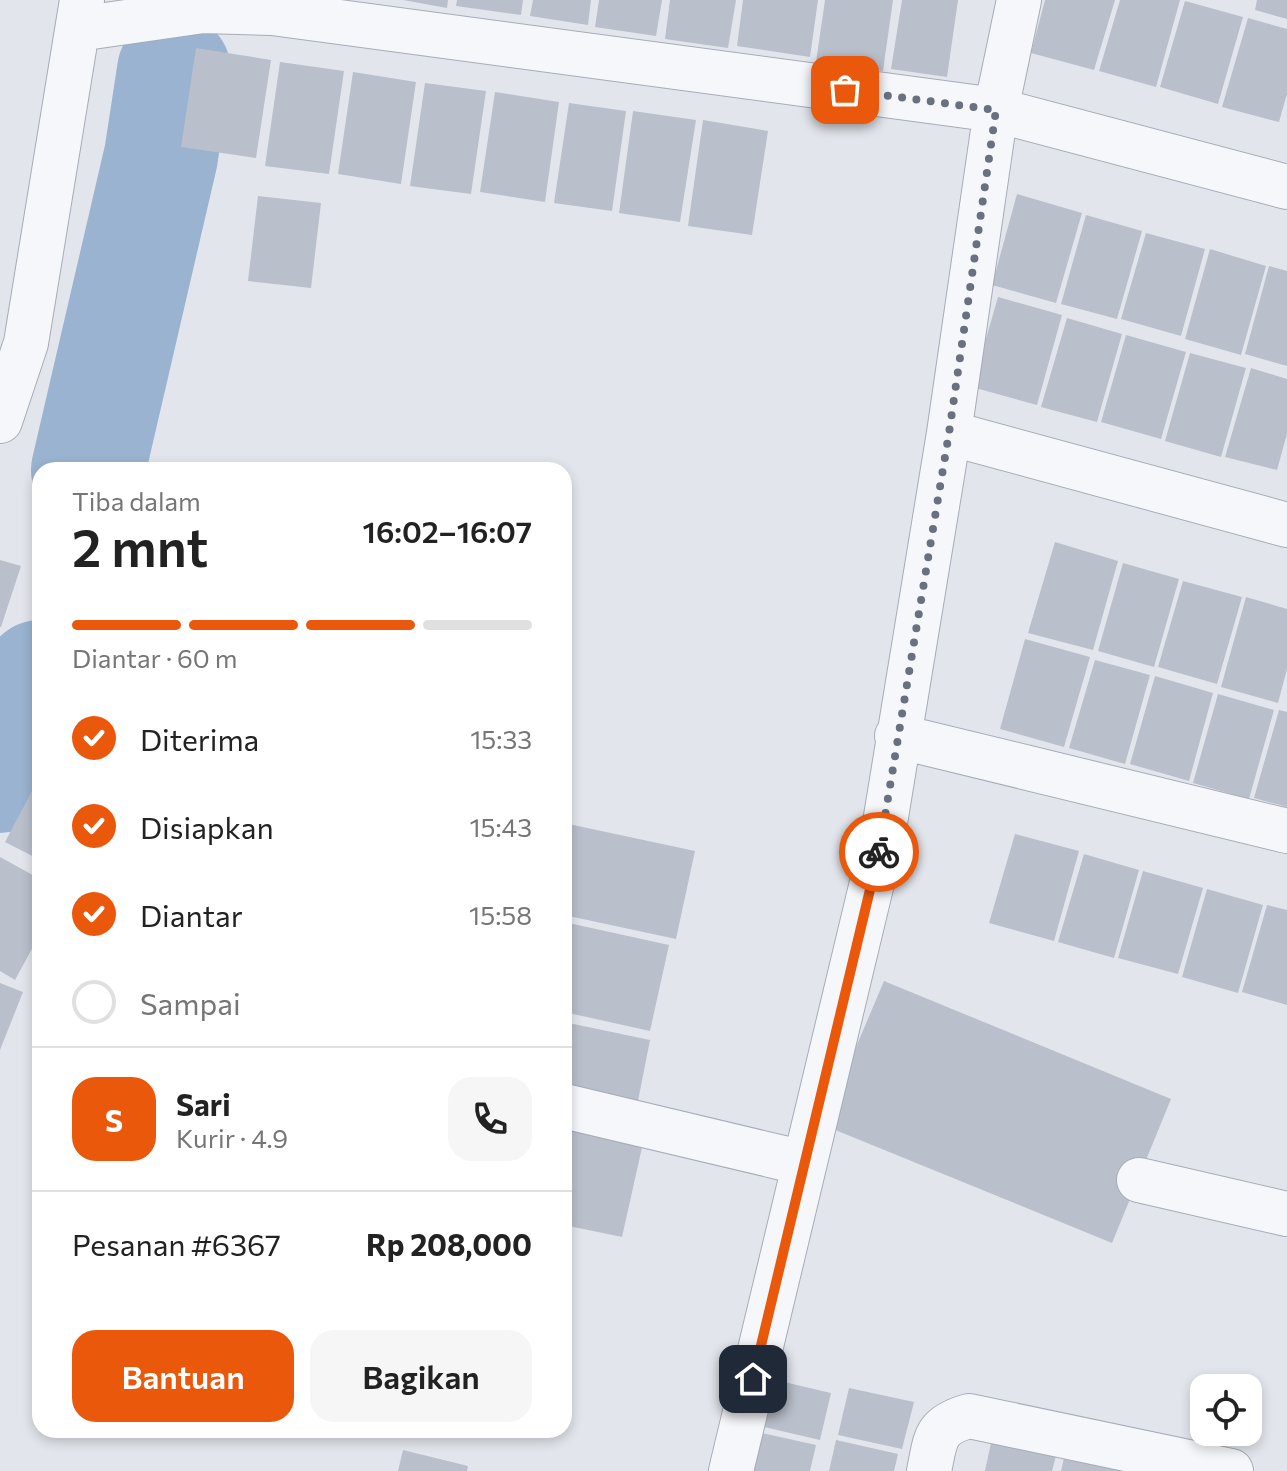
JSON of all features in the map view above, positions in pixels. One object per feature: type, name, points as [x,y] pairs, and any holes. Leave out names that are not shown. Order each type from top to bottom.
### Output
[{"type":"street","points":[[731,1471],[882,841],[949,433],[996,110],[1019,0]]},
{"type":"street","points":[[0,421],[26,343],[80,14],[272,13],[996,110],[1287,187]]},
{"type":"street","points":[[949,433],[1287,525]]},
{"type":"street","points":[[897,736],[1287,831]]},
{"type":"street","points":[[572,1108],[804,1163]]},
{"type":"street","points":[[1139,1180],[1287,1214]]},
{"type":"street","points":[[929,1471],[937,1435],[948,1422],[969,1416],[1219,1470]]},
{"type":"building","points":[[403,0],[448,0],[447,8]]},
{"type":"building","points":[[457,0],[523,0],[521,15],[456,6]]},
{"type":"building","points":[[533,0],[591,0],[588,25],[530,16]]},
{"type":"building","points":[[599,0],[662,0],[656,36],[595,27]]},
{"type":"building","points":[[670,0],[736,0],[728,48],[665,39]]},
{"type":"building","points":[[743,0],[818,0],[810,57],[737,46]]},
{"type":"building","points":[[825,0],[893,0],[883,71],[816,62]]},
{"type":"building","points":[[902,0],[958,0],[947,77],[891,69]]},
{"type":"building","points":[[1045,0],[1115,0],[1094,70],[1031,53]]},
{"type":"building","points":[[1120,0],[1180,0],[1156,87],[1099,71]]},
{"type":"building","points":[[1257,0],[1287,0],[1287,19],[1255,10]]},
{"type":"building","points":[[1185,1],[1243,17],[1218,104],[1160,87]]},
{"type":"building","points":[[1248,18],[1287,29],[1287,94],[1279,122],[1222,107]]},
{"type":"building","points":[[196,48],[271,60],[256,158],[181,147]]},
{"type":"building","points":[[280,62],[344,71],[329,174],[265,166]]},
{"type":"building","points":[[353,72],[416,82],[401,184],[338,174]]},
{"type":"building","points":[[425,83],[486,91],[471,194],[410,186]]},
{"type":"building","points":[[495,92],[559,102],[545,202],[480,192]]},
{"type":"building","points":[[569,103],[626,111],[612,211],[554,203]]},
{"type":"building","points":[[633,111],[696,120],[680,222],[619,213]]},
{"type":"building","points":[[703,120],[768,131],[752,235],[688,226]]},
{"type":"building","points":[[1017,194],[1082,213],[1056,303],[992,285]]},
{"type":"building","points":[[258,196],[321,203],[311,288],[248,281]]},
{"type":"building","points":[[1086,215],[1142,231],[1117,319],[1061,304]]},
{"type":"building","points":[[1146,233],[1205,249],[1181,336],[1121,319]]},
{"type":"building","points":[[1210,249],[1266,266],[1241,355],[1185,339]]},
{"type":"building","points":[[1269,266],[1287,271],[1287,366],[1245,354]]},
{"type":"building","points":[[998,297],[1062,315],[1037,405],[972,387]]},
{"type":"building","points":[[1067,318],[1122,334],[1097,422],[1041,407]]},
{"type":"building","points":[[1126,335],[1186,352],[1161,439],[1101,422]]},
{"type":"building","points":[[1190,353],[1246,368],[1221,457],[1165,441]]},
{"type":"building","points":[[1251,368],[1287,379],[1287,434],[1277,470],[1225,457]]},
{"type":"building","points":[[1055,542],[1118,561],[1093,650],[1028,633]]},
{"type":"building","points":[[0,560],[21,566],[1,627],[0,627]]},
{"type":"building","points":[[1123,563],[1179,579],[1154,667],[1098,651]]},
{"type":"building","points":[[1183,581],[1242,597],[1217,684],[1158,667]]},
{"type":"building","points":[[1246,597],[1287,609],[1287,669],[1278,703],[1221,687]]},
{"type":"building","points":[[1025,639],[1090,657],[1064,747],[1000,729]]},
{"type":"building","points":[[1095,660],[1150,675],[1125,764],[1069,748]]},
{"type":"building","points":[[1155,676],[1213,693],[1189,781],[1130,764]]},
{"type":"building","points":[[1218,694],[1274,710],[1249,799],[1193,783]]},
{"type":"building","points":[[1279,710],[1287,712],[1287,807],[1254,798]]},
{"type":"building","points":[[32,791],[32,856],[5,842]]},
{"type":"building","points":[[572,825],[695,851],[676,939],[572,917]]},
{"type":"building","points":[[1015,834],[1079,851],[1054,941],[989,923]]},
{"type":"building","points":[[1084,854],[1139,870],[1114,958],[1058,942]]},
{"type":"building","points":[[0,857],[32,875],[32,949],[15,980],[0,971]]},
{"type":"building","points":[[1143,871],[1203,888],[1178,974],[1118,958]]},
{"type":"building","points":[[1207,889],[1263,905],[1238,993],[1182,977]]},
{"type":"building","points":[[1267,905],[1287,910],[1287,1005],[1242,992]]},
{"type":"building","points":[[572,924],[669,945],[650,1031],[572,1014]]},
{"type":"building","points":[[884,981],[1171,1099],[1112,1243],[823,1125]]},
{"type":"building","points":[[0,983],[23,992],[0,1050]]},
{"type":"building","points":[[572,1024],[650,1040],[638,1101],[572,1087]]},
{"type":"building","points":[[572,1119],[645,1134],[622,1237],[572,1227]]},
{"type":"building","points":[[767,1378],[831,1393],[820,1440],[755,1425]]},
{"type":"building","points":[[849,1388],[914,1402],[902,1449],[838,1435]]},
{"type":"building","points":[[753,1431],[816,1445],[810,1471],[744,1471]]},
{"type":"building","points":[[992,1438],[1057,1452],[1052,1471],[985,1471]]},
{"type":"building","points":[[836,1440],[898,1454],[894,1471],[829,1471]]},
{"type":"building","points":[[1066,1449],[1129,1471],[1061,1471]]},
{"type":"building","points":[[403,1450],[468,1466],[467,1471],[398,1471]]},
{"type":"waterway","points":[[90,462],[161,156],[174,71]]},
{"type":"waterway","points":[[0,776],[32,712]]},
{"type":"way so far","points":[[845,90],[996,110],[949,433],[879,852]]},
{"type":"route","points":[[753,1379],[879,852]]}]
